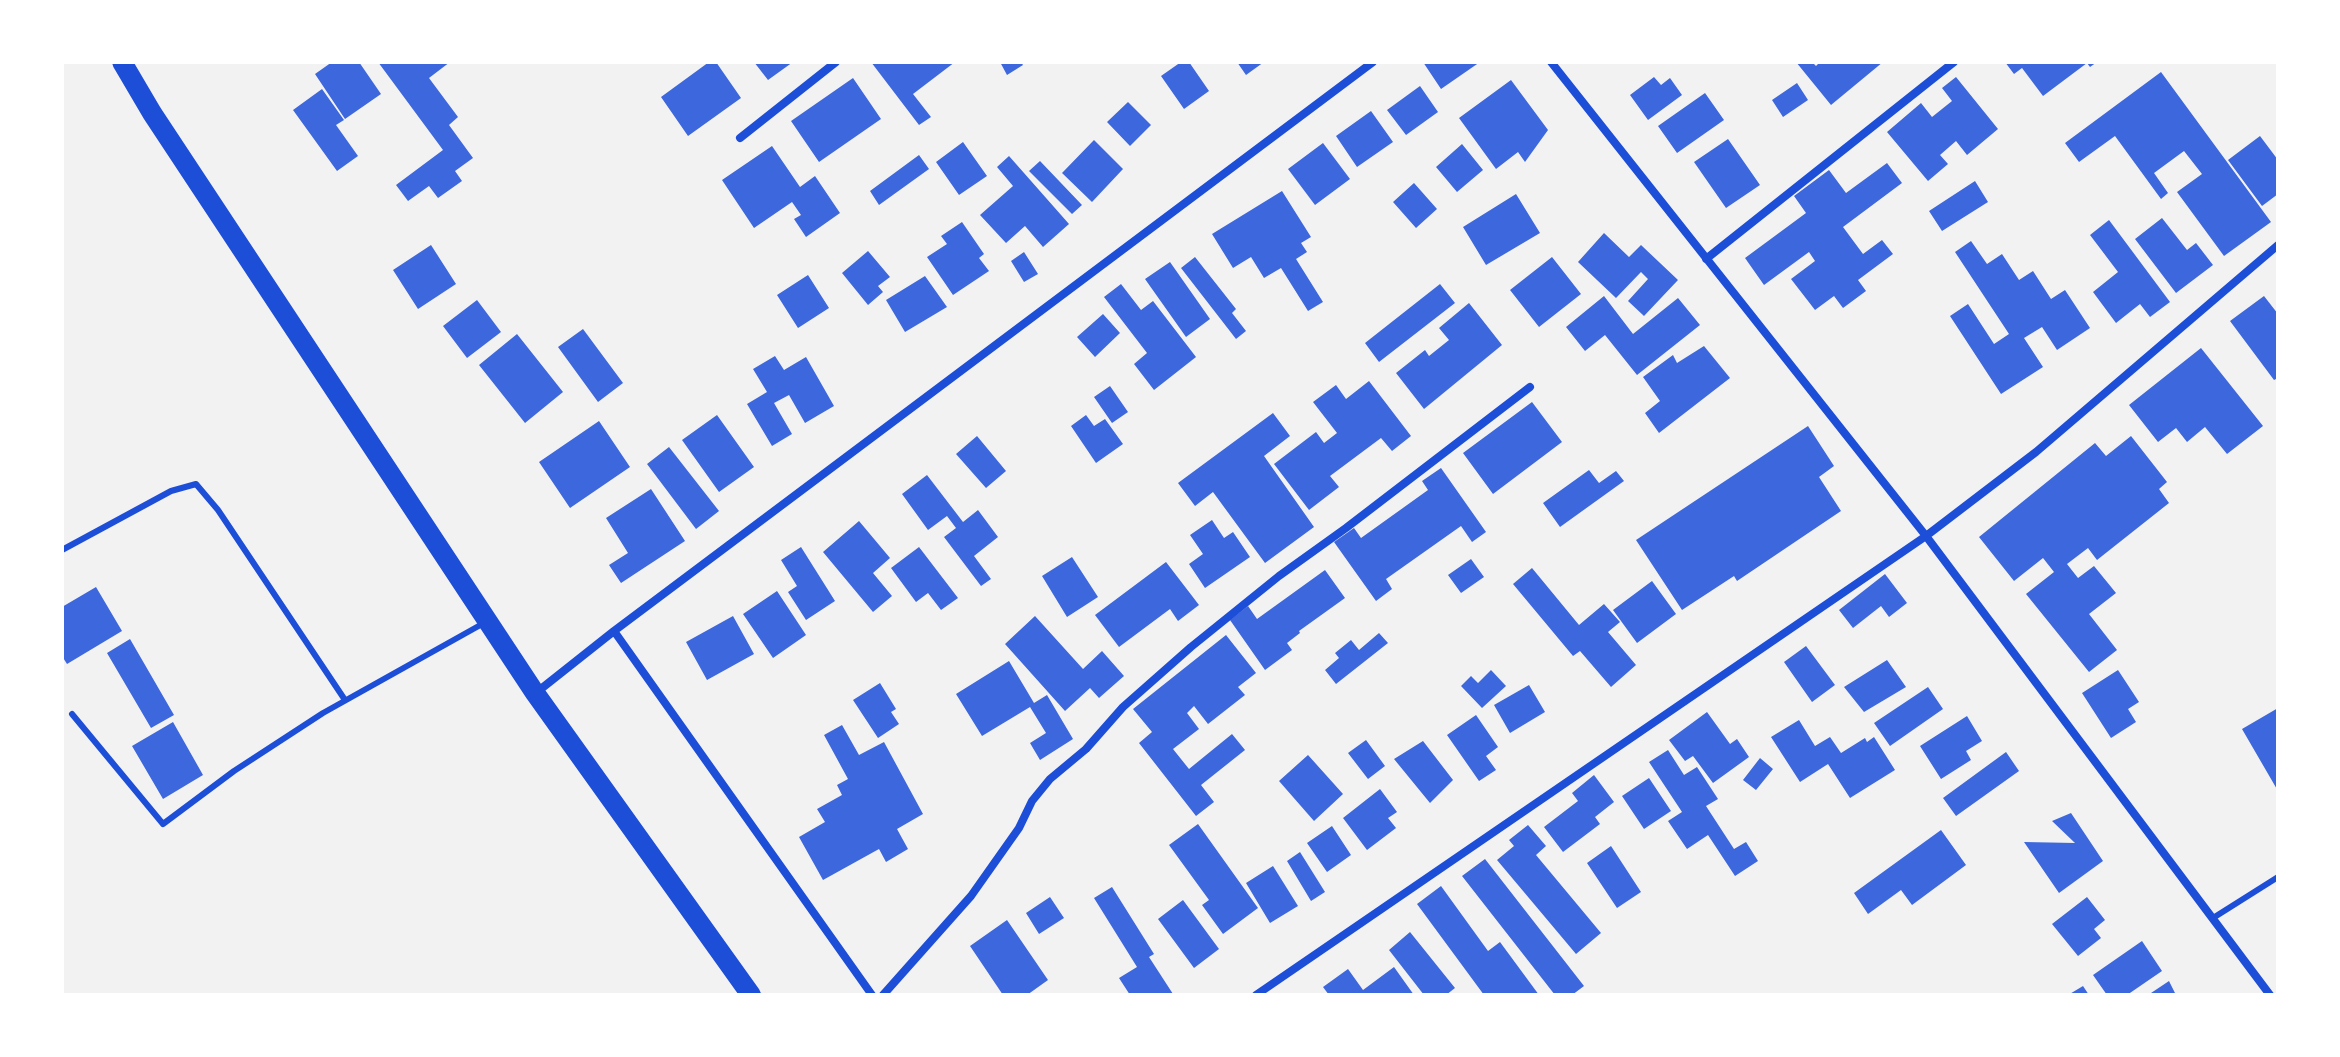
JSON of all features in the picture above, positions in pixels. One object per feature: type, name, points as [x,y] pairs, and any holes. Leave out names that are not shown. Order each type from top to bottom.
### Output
[{"type":"main road","points":[[122,62],[152,113],[535,693],[751,995]]},
{"type":"street","points":[[740,138],[836,62]]},
{"type":"street","points":[[535,693],[1373,62]]},
{"type":"street","points":[[1551,62],[1926,536],[2270,995]]},
{"type":"street","points":[[1706,259],[1954,62]]},
{"type":"street","points":[[1256,995],[1926,536],[2036,452],[2278,245]]},
{"type":"street","points":[[883,995],[971,896],[1013,838],[1032,801],[1050,779],[1095,740],[1123,707],[1279,576],[1530,387]]},
{"type":"street","points":[[614,631],[872,995]]},
{"type":"lane","points":[[62,550],[171,491],[196,484],[218,510],[345,700]]},
{"type":"lane","points":[[72,714],[163,824],[234,771],[323,713],[487,621]]},
{"type":"lane","points":[[2213,918],[2278,877]]},
{"type":"building","points":[[332,62],[359,62],[381,94],[345,119],[315,74]]},
{"type":"building","points":[[378,62],[450,62],[429,78],[458,117],[449,125],[473,158],[455,171],[462,181],[438,198],[429,186],[408,201],[396,185],[443,150]]},
{"type":"building","points":[[709,62],[716,62],[741,98],[688,136],[661,97]]},
{"type":"building","points":[[754,62],[793,62],[768,80]]},
{"type":"building","points":[[871,62],[955,62],[913,94],[931,117],[919,125]]},
{"type":"building","points":[[1000,62],[1021,62],[1023,65],[1007,75]]},
{"type":"building","points":[[1181,62],[1189,62],[1209,91],[1184,109],[1161,76]]},
{"type":"building","points":[[1237,62],[1264,62],[1246,75]]},
{"type":"building","points":[[1423,62],[1480,62],[1441,89]]},
{"type":"building","points":[[1796,62],[1812,62],[1816,66],[1820,62],[1883,62],[1831,105]]},
{"type":"building","points":[[2005,62],[2097,62],[2090,67],[2087,63],[2043,96],[2022,68],[2014,74]]},
{"type":"building","points":[[2161,72],[2271,222],[2224,256],[2177,192],[2202,174],[2184,151],[2154,173],[2168,193],[2161,199],[2115,136],[2079,162],[2065,143]]},
{"type":"building","points":[[1654,77],[1661,85],[1670,78],[1682,95],[1648,120],[1630,95]]},
{"type":"building","points":[[1956,77],[1998,129],[1967,155],[1956,141],[1940,155],[1948,164],[1928,181],[1887,132],[1921,103],[1932,117],[1952,101],[1942,88]]},
{"type":"building","points":[[853,78],[881,119],[819,162],[791,121]]},
{"type":"building","points":[[1511,80],[1548,130],[1525,162],[1518,152],[1496,169],[1459,118]]},
{"type":"building","points":[[1797,83],[1808,100],[1783,117],[1772,100]]},
{"type":"building","points":[[1420,86],[1438,112],[1406,135],[1387,110]]},
{"type":"building","points":[[322,89],[344,120],[336,125],[358,156],[337,171],[293,110]]},
{"type":"building","points":[[1705,93],[1724,120],[1677,153],[1658,126]]},
{"type":"building","points":[[1128,102],[1151,125],[1130,146],[1107,122]]},
{"type":"building","points":[[1371,111],[1393,142],[1357,167],[1336,136]]},
{"type":"building","points":[[2260,136],[2278,160],[2278,194],[2262,206],[2228,160]]},
{"type":"building","points":[[1728,139],[1760,185],[1726,208],[1694,162]]},
{"type":"building","points":[[1094,140],[1123,169],[1092,202],[1062,173]]},
{"type":"building","points":[[963,142],[987,176],[959,195],[936,162]]},
{"type":"building","points":[[1323,143],[1350,179],[1315,205],[1288,169]]},
{"type":"building","points":[[1462,144],[1483,170],[1457,192],[1436,167]]},
{"type":"building","points":[[772,146],[800,187],[815,176],[840,213],[806,237],[794,219],[801,215],[792,202],[754,228],[722,180]]},
{"type":"building","points":[[919,155],[929,169],[879,205],[870,191]]},
{"type":"building","points":[[1009,156],[1069,224],[1043,247],[1025,226],[1006,243],[980,215],[1013,186],[997,167]]},
{"type":"building","points":[[1040,161],[1082,205],[1072,214],[1029,171]]},
{"type":"building","points":[[1887,163],[1902,183],[1843,227],[1863,254],[1882,240],[1893,254],[1858,280],[1866,291],[1843,308],[1834,296],[1815,310],[1791,279],[1815,261],[1809,252],[1764,285],[1745,258],[1806,213],[1794,196],[1829,170],[1846,193]]},
{"type":"building","points":[[1975,181],[1988,202],[1942,231],[1929,211]]},
{"type":"building","points":[[1414,183],[1437,209],[1416,228],[1393,202]]},
{"type":"building","points":[[1282,191],[1311,237],[1301,243],[1307,252],[1296,259],[1323,302],[1308,311],[1281,268],[1264,278],[1251,257],[1233,268],[1212,234]]},
{"type":"building","points":[[1516,194],[1540,233],[1486,265],[1463,227]]},
{"type":"building","points":[[2162,218],[2187,250],[2196,243],[2213,265],[2176,293],[2135,239]]},
{"type":"building","points":[[2109,220],[2170,302],[2150,317],[2140,304],[2116,323],[2093,292],[2118,272],[2090,235]]},
{"type":"building","points":[[962,222],[984,254],[979,258],[989,271],[953,295],[927,257],[947,244],[941,236]]},
{"type":"building","points":[[1604,233],[1629,257],[1641,245],[1678,280],[1644,316],[1628,301],[1648,279],[1641,272],[1616,298],[1578,262]]},
{"type":"building","points":[[1971,241],[1987,264],[2002,254],[2019,280],[2033,271],[2051,299],[2065,290],[2090,328],[2057,350],[2042,327],[2024,338],[2043,367],[2001,394],[1950,316],[1968,304],[1994,344],[2009,334],[1955,252]]},
{"type":"building","points":[[431,245],[456,284],[418,309],[393,270]]},
{"type":"building","points":[[868,251],[890,277],[878,286],[883,292],[868,305],[842,273]]},
{"type":"building","points":[[1024,252],[1038,274],[1024,282],[1011,261]]},
{"type":"building","points":[[1195,257],[1236,309],[1232,313],[1246,331],[1236,339],[1181,268]]},
{"type":"building","points":[[1552,257],[1581,294],[1539,327],[1510,290]]},
{"type":"building","points":[[1170,262],[1210,319],[1186,337],[1145,279]]},
{"type":"building","points":[[808,275],[829,308],[798,328],[777,295]]},
{"type":"building","points":[[925,276],[947,307],[905,332],[886,300]]},
{"type":"building","points":[[1121,284],[1141,310],[1153,301],[1196,357],[1154,390],[1134,364],[1147,353],[1104,297]]},
{"type":"building","points":[[1440,284],[1455,303],[1379,362],[1365,343]]},
{"type":"building","points":[[1604,296],[1633,334],[1678,298],[1700,325],[1637,375],[1605,335],[1585,351],[1566,327]]},
{"type":"building","points":[[2264,296],[2278,314],[2278,378],[2274,380],[2230,321]]},
{"type":"building","points":[[477,300],[501,332],[467,358],[443,326]]},
{"type":"building","points":[[1469,303],[1502,345],[1424,409],[1396,373],[1425,350],[1429,356],[1449,340],[1439,328]]},
{"type":"building","points":[[1103,314],[1120,333],[1095,357],[1077,337]]},
{"type":"building","points":[[583,329],[623,383],[598,402],[558,347]]},
{"type":"building","points":[[517,334],[563,392],[525,423],[479,365]]},
{"type":"building","points":[[1704,346],[1730,378],[1659,433],[1645,413],[1660,401],[1643,377],[1673,355],[1677,363]]},
{"type":"building","points":[[2201,348],[2263,426],[2227,454],[2205,427],[2187,442],[2176,428],[2158,442],[2129,405]]},
{"type":"building","points":[[775,356],[784,370],[806,357],[834,406],[805,423],[789,395],[774,403],[792,434],[772,446],[747,404],[767,392],[753,369]]},
{"type":"building","points":[[1369,381],[1411,436],[1392,451],[1381,438],[1330,476],[1339,487],[1309,510],[1274,464],[1316,432],[1324,443],[1337,433],[1313,402],[1336,385],[1346,399]]},
{"type":"building","points":[[1110,386],[1128,412],[1112,423],[1094,397]]},
{"type":"building","points":[[1532,402],[1562,442],[1493,494],[1463,453]]},
{"type":"building","points":[[1273,413],[1290,436],[1264,456],[1314,527],[1265,563],[1213,492],[1195,506],[1178,483]]},
{"type":"building","points":[[717,415],[754,467],[719,492],[682,440]]},
{"type":"building","points":[[1086,415],[1094,426],[1105,419],[1123,444],[1096,463],[1071,426]]},
{"type":"building","points":[[599,421],[630,467],[570,508],[539,462]]},
{"type":"building","points":[[1808,426],[1834,466],[1819,477],[1841,511],[1737,581],[1734,576],[1682,610],[1636,540]]},
{"type":"building","points":[[977,436],[1006,471],[986,488],[956,454]]},
{"type":"building","points":[[2131,436],[2167,482],[2159,489],[2169,503],[2097,560],[2088,548],[2067,564],[2078,578],[2094,566],[2116,593],[2089,614],[2117,650],[2089,672],[2026,594],[2054,572],[2043,558],[2014,581],[1979,537],[2095,443],[2106,456]]},
{"type":"building","points":[[669,447],[719,511],[696,529],[647,464]]},
{"type":"building","points":[[1441,468],[1486,532],[1472,542],[1461,526],[1386,579],[1392,589],[1376,601],[1334,542],[1354,528],[1361,538],[1428,490],[1422,481]]},
{"type":"building","points":[[1589,470],[1599,483],[1616,471],[1624,481],[1560,527],[1543,503]]},
{"type":"building","points":[[927,475],[963,522],[978,510],[998,537],[974,556],[991,579],[981,586],[944,537],[956,528],[947,516],[928,530],[902,494]]},
{"type":"building","points":[[651,489],[685,541],[621,583],[609,565],[628,553],[606,518]]},
{"type":"building","points":[[1212,520],[1224,538],[1233,532],[1250,557],[1205,588],[1189,564],[1203,554],[1190,535]]},
{"type":"building","points":[[859,521],[890,558],[873,573],[892,596],[873,612],[823,552]]},
{"type":"building","points":[[801,547],[835,601],[806,620],[788,592],[797,586],[781,560]]},
{"type":"building","points":[[919,547],[958,598],[941,610],[928,593],[916,602],[891,568]]},
{"type":"building","points":[[1072,557],[1098,597],[1067,617],[1042,576]]},
{"type":"building","points":[[1471,559],[1484,577],[1461,593],[1448,575]]},
{"type":"building","points":[[1166,562],[1199,605],[1178,621],[1170,609],[1119,647],[1095,615]]},
{"type":"building","points":[[1532,568],[1579,625],[1604,604],[1620,622],[1608,632],[1636,665],[1611,687],[1580,651],[1573,656],[1513,584]]},
{"type":"building","points":[[1325,570],[1345,598],[1299,631],[1287,643],[1292,650],[1265,670],[1230,620],[1248,606],[1257,619]]},
{"type":"building","points":[[1885,574],[1907,603],[1889,617],[1881,606],[1853,628],[1839,610]]},
{"type":"building","points":[[1652,581],[1676,614],[1637,643],[1613,610]]},
{"type":"building","points":[[96,587],[122,631],[67,664],[62,656],[62,607]]},
{"type":"building","points":[[777,591],[806,635],[773,658],[743,614]]},
{"type":"building","points":[[733,616],[754,654],[707,680],[686,642]]},
{"type":"building","points":[[1035,616],[1083,669],[1102,651],[1124,676],[1099,698],[1090,688],[1065,711],[1005,644]]},
{"type":"building","points":[[1379,633],[1388,643],[1336,684],[1325,670],[1339,658],[1335,653],[1351,640],[1359,650]]},
{"type":"building","points":[[1226,635],[1256,673],[1238,687],[1245,695],[1208,724],[1194,706],[1187,713],[1199,729],[1173,749],[1189,769],[1232,734],[1245,750],[1201,785],[1214,802],[1196,816],[1139,743],[1152,732],[1133,709]]},
{"type":"building","points":[[130,639],[174,715],[151,728],[107,653]]},
{"type":"building","points":[[1806,646],[1835,685],[1812,702],[1784,662]]},
{"type":"building","points":[[1887,660],[1906,687],[1864,712],[1844,687]]},
{"type":"building","points":[[1009,661],[1034,703],[1047,695],[1073,739],[1040,760],[1030,743],[1046,733],[1030,707],[982,736],[956,694]]},
{"type":"building","points":[[1491,670],[1506,686],[1482,708],[1461,686],[1471,676],[1478,683]]},
{"type":"building","points":[[2118,670],[2139,702],[2128,709],[2136,722],[2111,738],[2082,693]]},
{"type":"building","points":[[880,683],[896,709],[891,712],[899,724],[878,738],[853,700]]},
{"type":"building","points":[[1529,685],[1545,712],[1510,733],[1494,705]]},
{"type":"building","points":[[1928,687],[1943,709],[1890,746],[1874,723]]},
{"type":"building","points":[[2278,708],[2278,791],[2242,729]]},
{"type":"building","points":[[1707,712],[1730,744],[1737,739],[1749,757],[1713,783],[1693,756],[1685,761],[1669,740]]},
{"type":"building","points":[[1476,715],[1498,747],[1486,756],[1496,770],[1479,781],[1447,735]]},
{"type":"building","points":[[1967,716],[1982,741],[1966,751],[1971,760],[1941,779],[1920,746]]},
{"type":"building","points":[[1799,720],[1815,746],[1830,737],[1841,753],[1865,738],[1867,742],[1874,737],[1895,770],[1850,798],[1828,764],[1800,782],[1771,737]]},
{"type":"building","points":[[173,722],[203,775],[163,799],[132,746]]},
{"type":"building","points":[[842,725],[859,755],[884,742],[923,814],[897,829],[908,849],[886,862],[879,849],[823,880],[799,837],[825,822],[817,809],[842,795],[837,785],[848,779],[824,735]]},
{"type":"building","points":[[1366,740],[1385,766],[1368,779],[1348,753]]},
{"type":"building","points":[[1423,741],[1453,780],[1430,803],[1394,759]]},
{"type":"building","points":[[1668,750],[1684,775],[1697,767],[1718,799],[1706,806],[1734,849],[1746,842],[1758,861],[1735,876],[1708,835],[1687,849],[1668,821],[1682,812],[1649,762]]},
{"type":"building","points":[[2006,752],[2019,771],[1956,816],[1943,798]]},
{"type":"building","points":[[1308,755],[1343,794],[1314,821],[1279,781]]},
{"type":"building","points":[[1760,758],[1773,769],[1756,790],[1743,780]]},
{"type":"building","points":[[1594,775],[1614,802],[1595,817],[1600,824],[1563,852],[1544,827],[1578,801],[1572,793]]},
{"type":"building","points":[[1649,778],[1671,811],[1644,829],[1622,796]]},
{"type":"building","points":[[1380,789],[1397,812],[1388,818],[1396,828],[1367,850],[1343,818]]},
{"type":"building","points":[[2071,813],[2103,861],[2059,893],[2024,842],[2075,843],[2052,821]]},
{"type":"building","points":[[1198,824],[1258,908],[1223,934],[1202,905],[1209,900],[1169,845]]},
{"type":"building","points":[[1528,825],[1546,846],[1536,855],[1601,933],[1576,954],[1497,860],[1514,846],[1509,840]]},
{"type":"building","points":[[1332,826],[1351,855],[1327,872],[1307,843]]},
{"type":"building","points":[[1941,830],[1966,865],[1912,905],[1901,890],[1868,914],[1854,893]]},
{"type":"building","points":[[1611,846],[1641,892],[1617,908],[1587,863]]},
{"type":"building","points":[[1300,852],[1325,892],[1311,901],[1287,861]]},
{"type":"building","points":[[1485,859],[1584,986],[1572,995],[1555,995],[1462,876]]},
{"type":"building","points":[[1273,866],[1298,906],[1270,923],[1246,883]]},
{"type":"building","points":[[1441,886],[1488,951],[1500,942],[1539,995],[1484,995],[1417,904]]},
{"type":"building","points":[[1112,887],[1154,954],[1149,957],[1173,994],[1130,995],[1119,978],[1137,967],[1094,898]]},
{"type":"building","points":[[1050,897],[1064,918],[1039,934],[1026,913]]},
{"type":"building","points":[[2087,897],[2105,920],[2094,929],[2101,938],[2078,956],[2052,924]]},
{"type":"building","points":[[1183,900],[1219,949],[1194,968],[1158,919]]},
{"type":"building","points":[[1007,920],[1048,980],[1027,995],[1003,995],[970,946]]},
{"type":"building","points":[[1410,932],[1455,988],[1446,995],[1424,995],[1389,950]]},
{"type":"building","points":[[2142,941],[2162,971],[2127,995],[2107,995],[2093,975]]},
{"type":"building","points":[[1394,967],[1414,995],[1329,995],[1323,987],[1348,969],[1363,990]]},
{"type":"building","points":[[2169,981],[2176,995],[2148,995]]},
{"type":"building","points":[[2083,986],[2089,995],[2068,995]]}]
